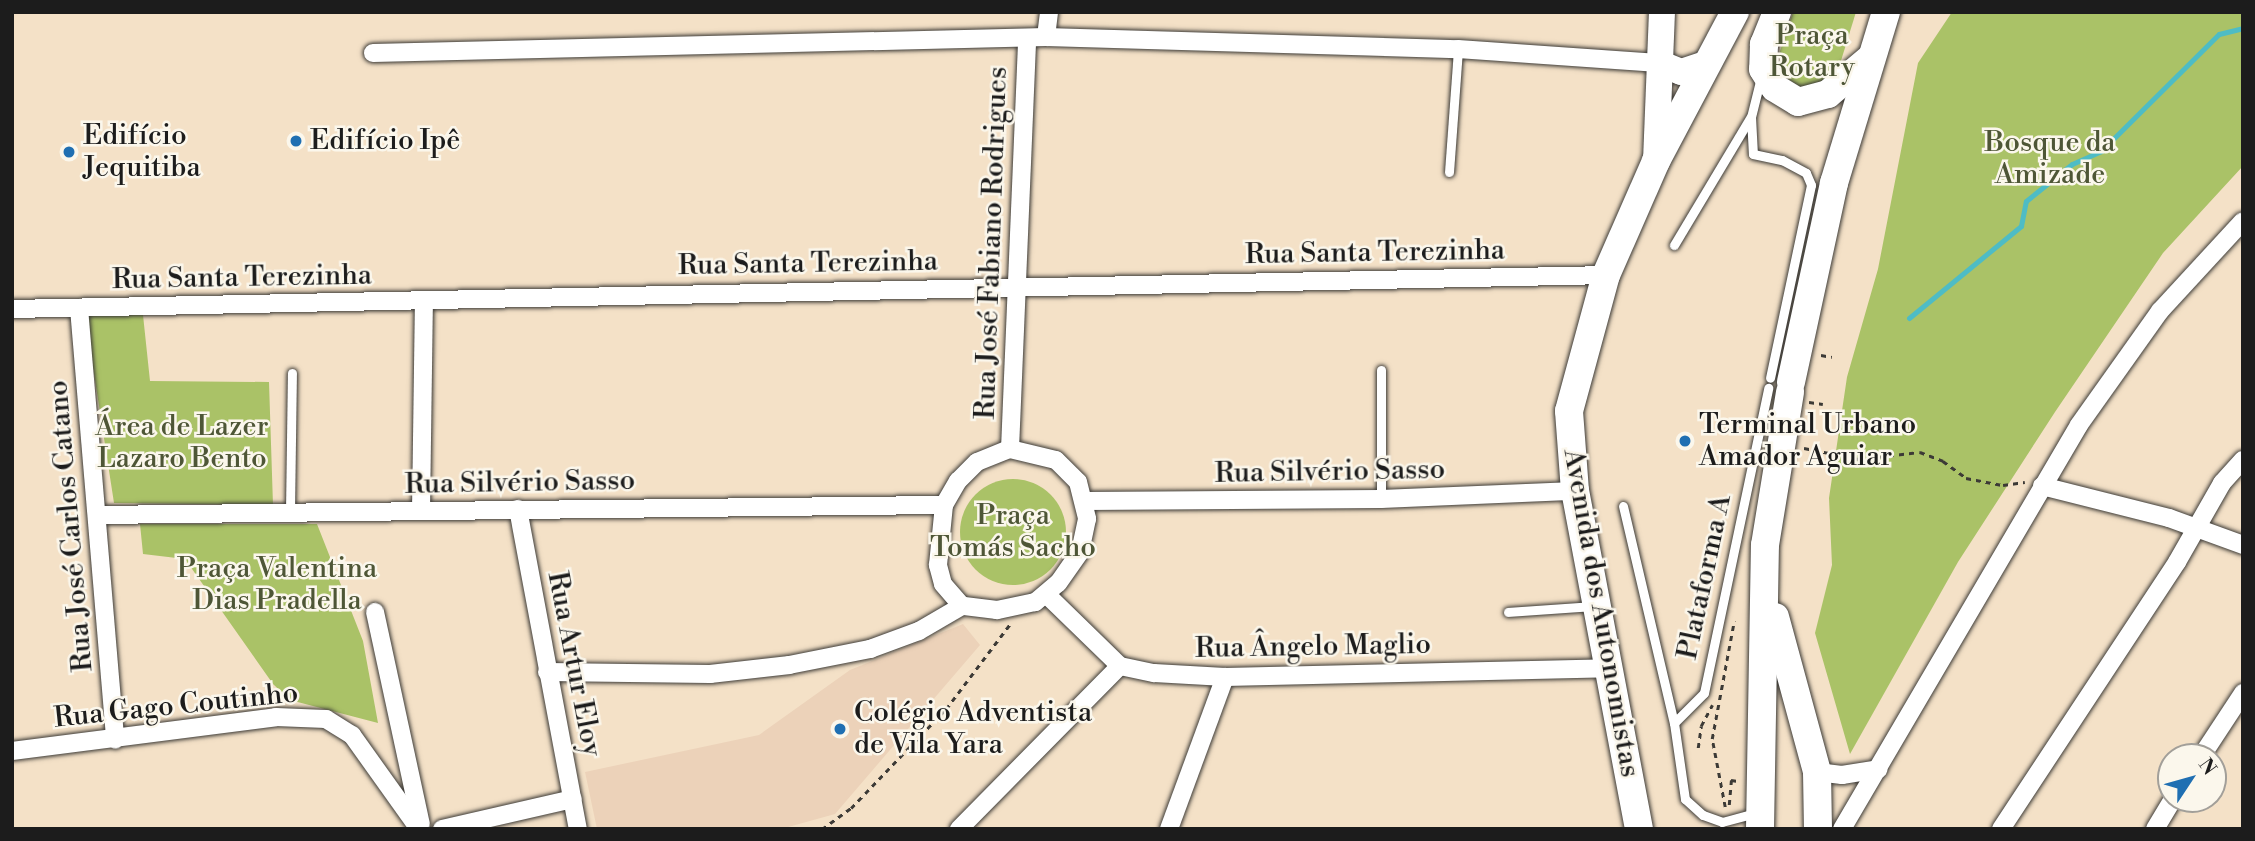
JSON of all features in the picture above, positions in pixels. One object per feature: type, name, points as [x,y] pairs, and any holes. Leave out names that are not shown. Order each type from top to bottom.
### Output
[{"type":"main road","name":"Avenida dos Autonomistas","points":[[1639,829],[1575,491],[1569,411],[1606,275],[1656,161],[1735,12]]},
{"type":"main road","points":[[1777,12],[1765,44],[1763,69],[1786,96],[1798,102],[1815,101],[1872,57]]},
{"type":"main road","points":[[1760,820],[1765,545],[1780,442],[1780,385],[1835,183],[1886,12]]},
{"type":"main road","points":[[1766,582],[1817,772],[1819,817]]},
{"type":"street","points":[[1046,37],[1049,12]]},
{"type":"street","points":[[1656,161],[1662,12]]},
{"type":"street","points":[[373,53],[715,42],[1046,37],[1458,49],[1659,63],[1681,72],[1706,64]]},
{"type":"street","name":"Rua José Fabiano Rodrigues","points":[[1010,449],[1027,38]]},
{"type":"street","points":[[1819,817],[1846,827],[2042,485],[2122,360],[2160,311],[2243,221]]},
{"type":"street","name":"Rua Santa Terezinha","points":[[12,309],[1606,275]]},
{"type":"street","points":[[421,510],[424,300]]},
{"type":"street","name":"Rua José Carlos Catano","points":[[79,308],[115,739]]},
{"type":"street","points":[[547,671],[710,674],[789,665],[870,649],[919,631],[962,606],[997,610],[1021,607],[1047,595],[1080,552],[1085,501],[1079,482],[1066,468],[1030,450],[1010,449],[977,462],[958,481],[944,505],[938,565],[943,584],[962,606]]},
{"type":"street","points":[[2001,829],[2222,483],[2243,460]]},
{"type":"street","points":[[2042,485],[2195,527],[2243,545]]},
{"type":"street","name":"Rua Silvério Sasso","points":[[1085,501],[1381,499],[1575,491]]},
{"type":"street","name":"Rua Silvério Sasso","points":[[97,515],[944,505]]},
{"type":"street","name":"Rua Artur Eloy","points":[[518,509],[578,829]]},
{"type":"street","points":[[959,829],[1120,666],[1047,595]]},
{"type":"street","points":[[375,612],[421,829]]},
{"type":"street","name":"Rua Ângelo Maglio","points":[[1120,666],[1225,677],[1609,668]]},
{"type":"street","points":[[1169,829],[1225,677]]},
{"type":"street","points":[[2210,743],[2243,693]]},
{"type":"street","name":"Rua Gago Coutinho","points":[[12,751],[276,717],[326,719],[352,735],[421,829]]},
{"type":"street","points":[[1817,772],[1842,775],[1879,769]]},
{"type":"street","points":[[442,829],[573,799]]},
{"type":"street","points":[[2155,829],[2165,813]]},
{"type":"lane","points":[[1449,172],[1458,49]]},
{"type":"lane","points":[[1674,245],[1751,117],[1763,69]]},
{"type":"lane","name":"Plataforma A","points":[[1674,723],[1704,692],[1780,385],[1811,185],[1806,173],[1782,160],[1753,153],[1751,117]]},
{"type":"lane","points":[[1381,370],[1381,499]]},
{"type":"lane","points":[[290,512],[292,373]]},
{"type":"lane","points":[[1623,506],[1674,723],[1685,799],[1703,815],[1723,825],[1760,820]]},
{"type":"lane","points":[[1508,612],[1597,606]]},
{"type":"path","points":[[1780,442],[1858,459],[1920,452],[1943,461],[1966,478],[2042,485]]},
{"type":"path","points":[[822,829],[850,808],[946,709],[1021,607]]},
{"type":"path","points":[[1734,617],[1712,739],[1726,808],[1731,780],[1743,781]]},
{"type":"path","points":[[1698,748],[1701,726],[1720,694]]},
{"type":"shaded area","name":"Colégio Adventista de Vila Yara","points":[[963,624],[980,645],[835,814],[781,829],[597,829],[585,772],[759,735],[850,670]]},
{"type":"green space","name":"Praça Rotary","points":[[1793,12],[1856,12],[1836,77],[1805,90],[1788,79],[1779,54]]},
{"type":"green space","name":"Bosque da Amizade","points":[[1952,12],[2243,12],[2243,166],[2163,253],[2055,412],[1958,562],[1850,754],[1815,633],[1832,565],[1829,498],[1847,377],[1878,269],[1918,63]]},
{"type":"green space","name":"Área de Lazer Lazaro Bento","points":[[85,315],[143,315],[150,381],[269,382],[273,505],[114,503]]},
{"type":"green space","name":"Praça Tomás Sacho","points":[[1013,479],[1033,483],[1051,494],[1062,512],[1066,532],[1062,552],[1051,570],[1033,581],[1013,585],[993,581],[975,570],[964,552],[960,532],[964,512],[975,494],[993,483]]},
{"type":"green space","name":"Praça Valentina Dias Pradella","points":[[140,524],[317,524],[363,641],[378,723],[290,700],[273,684],[185,559],[143,554]]},
{"type":"waterway","points":[[1909,318],[2021,226],[2026,201],[2072,164],[2101,151],[2219,34],[2243,28]]},
{"type":"place","name":"Edifício Ipê","points":[[296,141]]},
{"type":"place","name":"Edifício Jequitiba","points":[[69,152]]},
{"type":"place","name":"Terminal Urbano Amador Aguiar","points":[[1685,441]]},
{"type":"place","name":"Colégio Adventista de Vila Yara","points":[[840,729]]}]
